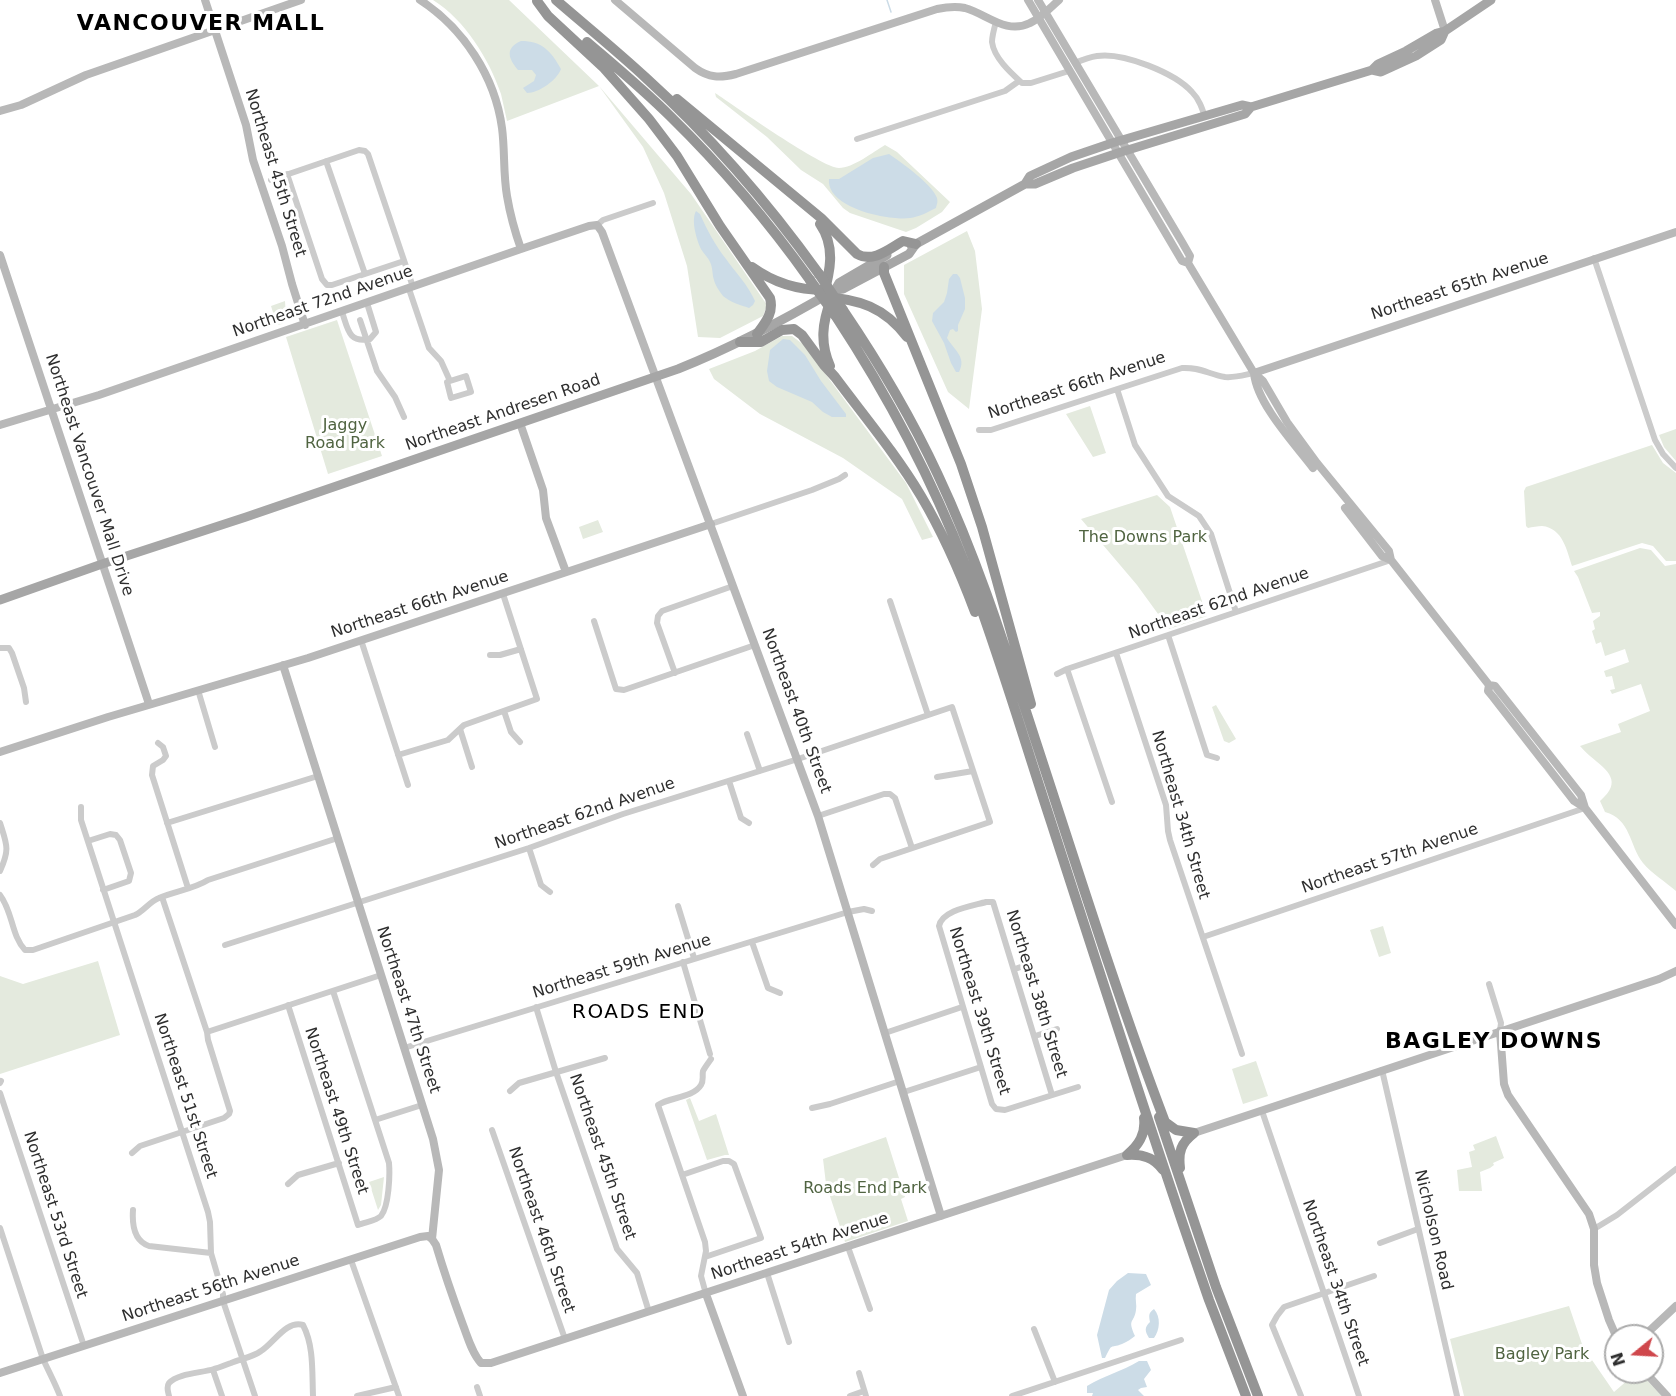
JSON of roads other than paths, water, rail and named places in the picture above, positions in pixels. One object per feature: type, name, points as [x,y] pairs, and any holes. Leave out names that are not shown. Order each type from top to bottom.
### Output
[{"type":"highway","points":[[556,0],[658,88],[724,157],[772,213],[814,277],[876,360],[905,411],[951,504],[993,609],[1193,1221],[1258,1396]]},
{"type":"highway","points":[[537,1],[634,82],[676,122],[724,172],[814,277]]},
{"type":"highway","points":[[537,1],[548,16],[603,67],[649,118],[677,156],[771,302],[770,313],[757,334]]},
{"type":"highway","points":[[631,64],[649,75],[821,218],[862,257],[872,258],[903,241],[916,244]]},
{"type":"highway","points":[[805,205],[822,225],[830,244],[831,260],[822,335],[824,350],[835,377]]},
{"type":"highway","points":[[744,260],[759,272],[783,284],[828,293],[861,303],[885,314],[900,328],[915,349]]},
{"type":"highway","points":[[884,267],[884,273],[954,445],[982,527],[1042,744],[1054,798]]},
{"type":"highway","points":[[839,312],[932,487],[974,588],[1165,1172],[1205,1290],[1246,1396]]},
{"type":"highway","points":[[740,342],[761,342],[782,330],[794,329],[802,335],[914,485],[948,548],[976,616],[1051,824]]},
{"type":"highway","points":[[1144,1068],[1165,1122],[1176,1130],[1194,1133]]},
{"type":"highway","points":[[1127,1155],[1139,1142],[1145,1128],[1145,1119],[1133,1074]]},
{"type":"highway","points":[[1193,1221],[1179,1159],[1181,1145],[1194,1133]]},
{"type":"highway","points":[[1127,1155],[1148,1157],[1161,1166],[1165,1172]]},
{"type":"main road","name":"Northeast Andresen Road","points":[[1025,184],[1030,176],[1045,169],[1117,142],[1372,70],[1381,72],[1416,56],[1441,40],[1445,31],[1491,0]]},
{"type":"main road","name":"Northeast Andresen Road","points":[[0,600],[656,377],[710,356],[757,334],[904,246],[916,244],[1025,184],[1035,184],[1073,168],[1245,114],[1247,106]]},
{"type":"main road","points":[[1186,133],[1191,126],[1205,121],[1204,117]]},
{"type":"main road","name":"Northeast Andresen Road","points":[[828,293],[843,290],[909,254],[916,244]]},
{"type":"street","name":"Northeast 45th Street","points":[[205,0],[246,125],[253,160],[305,324]]},
{"type":"street","points":[[0,111],[29,101],[86,75],[301,0]]},
{"type":"street","points":[[420,0],[439,14],[457,32],[479,62],[488,79],[502,126],[506,195],[521,249]]},
{"type":"street","points":[[615,0],[695,68],[708,76],[724,77],[937,9],[952,6],[964,8],[1005,26],[1017,27],[1031,23],[1059,0]]},
{"type":"street","points":[[1028,0],[1042,15],[1123,152],[1190,256],[1188,263],[1254,373],[1255,385],[1282,428],[1382,556],[1391,560],[1489,685],[1488,691],[1505,713],[1574,801],[1585,808],[1676,925]]},
{"type":"street","points":[[1038,0],[1042,15]]},
{"type":"street","points":[[1435,0],[1445,31]]},
{"type":"street","points":[[996,22],[992,36],[994,51],[1019,81],[1028,84],[1092,57],[1103,55],[1126,59],[1149,65],[1182,84],[1198,100],[1204,117]]},
{"type":"street","points":[[857,139],[1008,90],[1019,81]]},
{"type":"street","points":[[271,180],[359,150],[365,151],[404,261],[429,348],[441,361],[450,381]]},
{"type":"street","points":[[326,161],[365,274]]},
{"type":"street","points":[[287,174],[322,279],[327,285],[404,261]]},
{"type":"street","name":"Northeast 72nd Avenue","points":[[0,425],[342,312],[521,249],[597,225],[603,220],[653,203]]},
{"type":"street","name":"Northeast 40th Street","points":[[597,225],[602,232],[818,816],[941,1216]]},
{"type":"street","name":"Northeast 65th Avenue","points":[[1254,373],[1676,232]]},
{"type":"street","name":"Northeast Vancouver Mall Drive","points":[[0,255],[149,704]]},
{"type":"street","points":[[1594,258],[1654,440],[1676,468]]},
{"type":"street","points":[[342,312],[350,335],[366,340],[374,336],[376,332],[367,303]]},
{"type":"street","points":[[360,320],[377,371],[395,397],[404,417]]},
{"type":"street","name":"Northeast 66th Avenue","points":[[979,430],[992,430],[1182,368],[1197,368],[1224,377],[1254,373]]},
{"type":"street","points":[[1117,389],[1135,445],[1168,496],[1199,516],[1211,534],[1236,612]]},
{"type":"street","points":[[520,423],[543,487],[546,518],[566,572]]},
{"type":"street","name":"Northeast 66th Avenue","points":[[0,752],[149,704],[283,665],[503,594],[812,490],[845,475]]},
{"type":"street","name":"Northeast 62nd Avenue","points":[[1057,674],[1391,560]]},
{"type":"street","points":[[675,673],[657,623],[658,616],[662,611],[733,586]]},
{"type":"street","points":[[398,755],[448,740],[464,725],[537,699],[503,594]]},
{"type":"street","points":[[890,601],[928,715]]},
{"type":"street","points":[[594,621],[616,689],[624,690],[756,645]]},
{"type":"street","points":[[1168,635],[1208,755],[1217,758]]},
{"type":"street","points":[[362,640],[408,785]]},
{"type":"street","points":[[0,648],[9,648],[24,688],[26,702]]},
{"type":"street","points":[[490,655],[500,655],[521,649]]},
{"type":"street","name":"Northeast 34th Street","points":[[1116,653],[1166,805],[1168,831],[1242,1054]]},
{"type":"street","name":"Northeast 47th Street","points":[[283,665],[433,1139],[438,1166],[432,1239],[475,1354],[482,1363]]},
{"type":"street","points":[[1067,669],[1112,802]]},
{"type":"street","points":[[198,690],[215,747]]},
{"type":"street","name":"Northeast 62nd Avenue","points":[[225,945],[529,848],[623,814],[798,759],[952,707],[973,771]]},
{"type":"street","points":[[504,711],[511,732],[520,742]]},
{"type":"street","points":[[459,729],[472,766]]},
{"type":"street","points":[[747,734],[760,771]]},
{"type":"street","points":[[158,743],[163,747],[166,756],[153,766],[152,771],[188,888]]},
{"type":"street","points":[[873,865],[880,859],[990,822],[973,771],[937,777]]},
{"type":"street","points":[[167,823],[318,776]]},
{"type":"street","points":[[729,781],[741,818],[749,823]]},
{"type":"street","points":[[818,816],[890,794],[895,798],[912,848]]},
{"type":"street","name":"Northeast 51st Street","points":[[81,807],[80,816],[103,890],[208,1212],[211,1253],[223,1301],[255,1396]]},
{"type":"street","name":"Northeast 57th Avenue","points":[[1203,937],[1585,808]]},
{"type":"street","points":[[0,823],[6,842],[7,856],[0,871]]},
{"type":"street","points":[[88,841],[111,834],[116,835],[120,840],[131,873],[129,881],[103,890]]},
{"type":"street","points":[[0,895],[6,903],[19,944],[25,950],[33,950],[140,913],[152,902],[162,897],[211,879],[338,838]]},
{"type":"street","points":[[529,848],[541,885],[550,892]]},
{"type":"street","points":[[132,1153],[140,1146],[230,1114],[230,1107],[207,1032],[162,897]]},
{"type":"street","name":"Northeast 39th Street","points":[[993,902],[945,914],[940,920],[939,926],[962,1007],[992,1104],[996,1109],[1005,1110],[1052,1095]]},
{"type":"street","name":"Northeast 38th Street","points":[[993,902],[1052,1095]]},
{"type":"street","points":[[678,906],[694,958]]},
{"type":"street","name":"Northeast 59th Avenue","points":[[404,1048],[848,912],[864,909],[872,911]]},
{"type":"street","points":[[752,942],[768,988],[780,993]]},
{"type":"street","points":[[683,962],[711,1056],[703,1071],[703,1083],[699,1088],[658,1105],[705,1242],[706,1251],[700,1276],[743,1396]]},
{"type":"street","points":[[1015,969],[1029,964]]},
{"type":"street","points":[[1194,1133],[1659,979],[1676,971]]},
{"type":"street","points":[[207,1032],[381,975]]},
{"type":"street","points":[[1489,984],[1501,1023],[1504,1084],[1508,1095],[1589,1214],[1594,1229],[1594,1265],[1597,1282],[1611,1324]]},
{"type":"street","points":[[333,991],[375,1120],[422,1105]]},
{"type":"street","name":"Northeast 49th Street","points":[[288,1005],[358,1224],[378,1219],[383,1214],[386,1203],[390,1173],[389,1162],[375,1120]]},
{"type":"street","name":"Northeast 45th Street","points":[[536,1007],[617,1249],[637,1273],[649,1312]]},
{"type":"street","points":[[885,1033],[962,1007]]},
{"type":"street","points":[[1035,1036],[1058,1029]]},
{"type":"street","points":[[510,1091],[519,1083],[605,1058]]},
{"type":"street","points":[[904,1092],[981,1066]]},
{"type":"street","name":"Nicholson Road","points":[[1382,1070],[1457,1396]]},
{"type":"street","points":[[812,1108],[900,1081]]},
{"type":"street","points":[[1052,1095],[1078,1087]]},
{"type":"street","name":"Northeast 53rd Street","points":[[0,1093],[84,1346]]},
{"type":"street","name":"Northeast 34th Street","points":[[1263,1110],[1359,1396]]},
{"type":"street","name":"Northeast 46th Street","points":[[492,1130],[565,1339]]},
{"type":"street","name":"Northeast 54th Avenue","points":[[482,1363],[491,1364],[1127,1155]]},
{"type":"street","points":[[682,1175],[723,1161],[734,1164],[760,1238],[705,1257]]},
{"type":"street","points":[[288,1184],[296,1176],[339,1163]]},
{"type":"street","points":[[1594,1229],[1617,1215],[1676,1169]]},
{"type":"street","points":[[133,1210],[136,1235],[142,1244],[211,1253]]},
{"type":"street","points":[[0,1228],[43,1359],[60,1396]]},
{"type":"street","points":[[1380,1242],[1418,1229]]},
{"type":"street","name":"Northeast 56th Avenue","points":[[0,1373],[420,1237],[428,1236],[432,1239]]},
{"type":"street","points":[[848,1247],[870,1309]]},
{"type":"street","points":[[351,1260],[399,1396]]},
{"type":"street","points":[[767,1273],[789,1342]]},
{"type":"street","points":[[1301,1396],[1272,1325],[1277,1316],[1284,1307],[1374,1276]]},
{"type":"street","points":[[1657,1324],[1676,1306]]},
{"type":"street","points":[[169,1396],[167,1389],[169,1383],[195,1372],[213,1370],[260,1352],[294,1324],[303,1325],[310,1345],[313,1396]]},
{"type":"street","points":[[1034,1329],[1055,1382]]},
{"type":"street","points":[[1012,1396],[1181,1340]]},
{"type":"street","points":[[213,1370],[222,1396]]},
{"type":"street","points":[[850,1396],[865,1394],[859,1373]]},
{"type":"street","points":[[1656,1384],[1667,1396]]},
{"type":"street","points":[[357,1396],[396,1387]]},
{"type":"street","points":[[477,1387],[480,1396]]},
{"type":"waterway","points":[[887,0],[891,12]]},
{"type":"district","name":"VANCOUVER MALL","points":[[201,24]]},
{"type":"district","name":"ROADS END","points":[[639,1013]]},
{"type":"district","name":"BAGLEY DOWNS","points":[[1494,1042]]},
{"type":"park label","name":"Jaggy Road Park","points":[[345,435]]},
{"type":"park label","name":"The Downs Park","points":[[1143,538]]},
{"type":"park label","name":"Roads End Park","points":[[865,1189]]},
{"type":"park label","name":"Bagley Park","points":[[1542,1355]]}]
